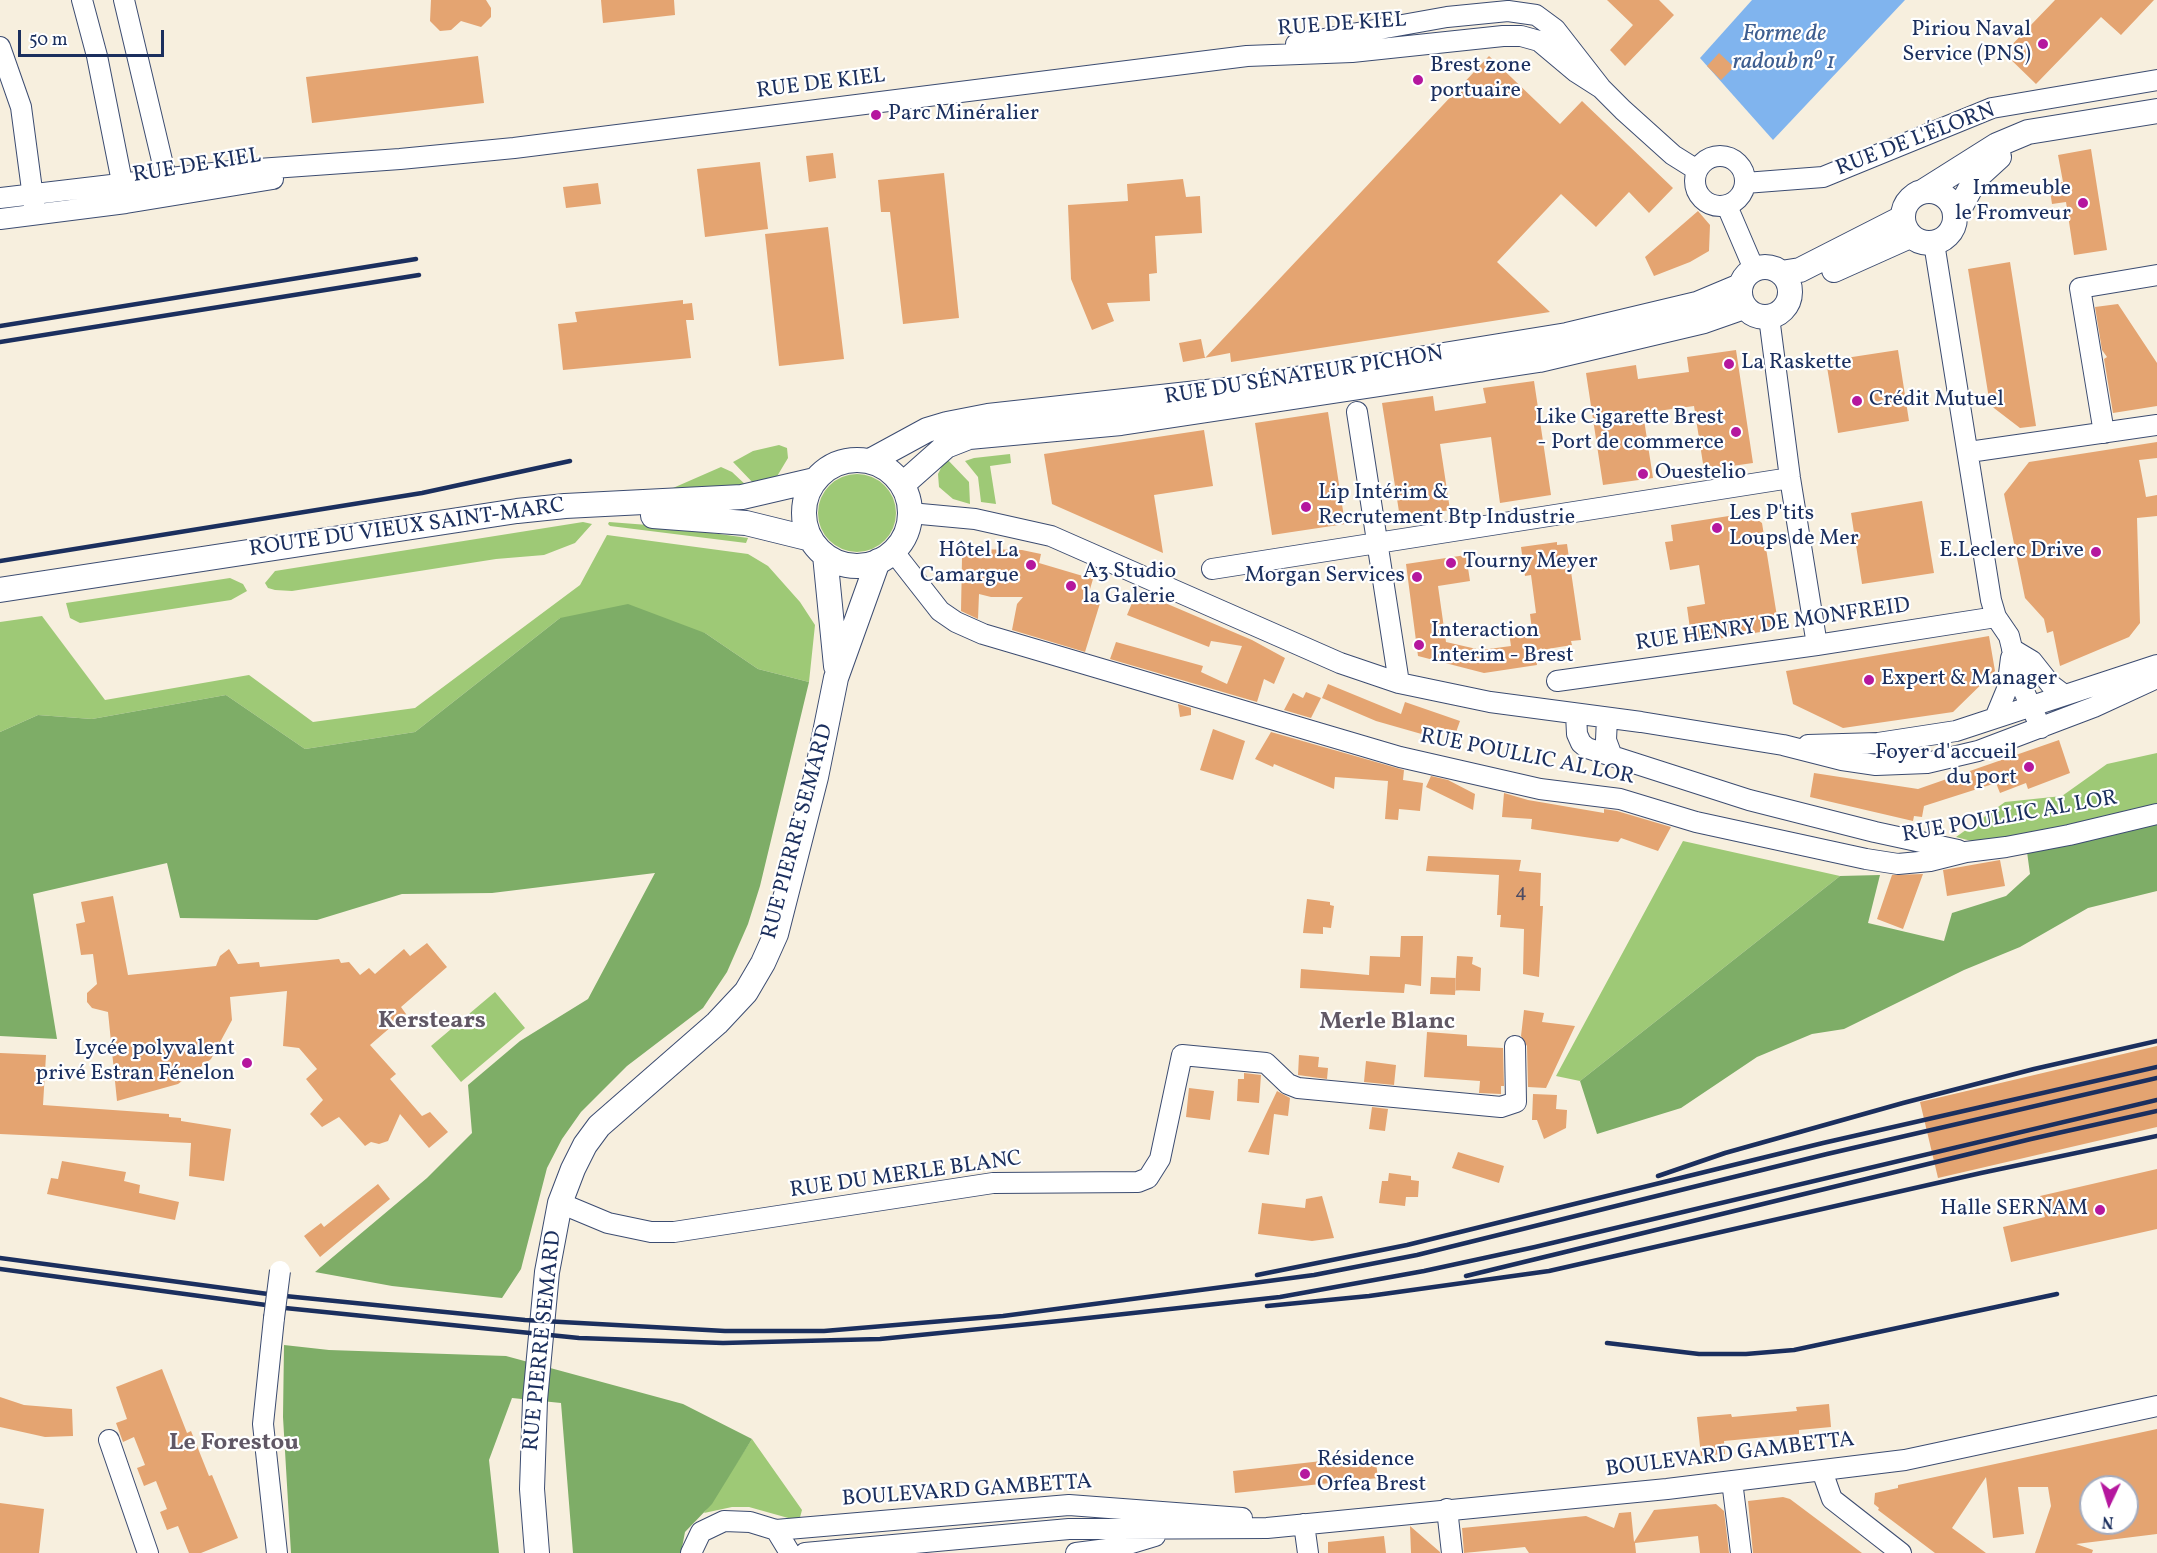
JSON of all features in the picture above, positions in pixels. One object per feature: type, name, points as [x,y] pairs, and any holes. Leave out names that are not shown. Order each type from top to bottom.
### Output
[{"type":"main road","name":"RUE DE L'ÉLORN","points":[[1924,191],[1997,145],[2028,132],[2157,111]]},
{"type":"main road","name":"RUE DE L'ÉLORN","points":[[1956,215],[1976,178],[2000,156],[2031,142],[2157,121]]},
{"type":"main road","points":[[1924,191],[1941,194],[1948,199],[1956,215],[1950,233],[1934,243],[1917,241],[1906,227],[1908,200],[1924,191]]},
{"type":"main road","points":[[1781,273],[1800,270],[1906,227]]},
{"type":"main road","points":[[1790,295],[1809,281],[1906,227]]},
{"type":"main road","points":[[1772,268],[1781,273],[1790,286],[1790,295],[1784,309],[1769,317],[1751,314],[1746,287],[1772,268]]},
{"type":"main road","name":"RUE DU SÉNATEUR PICHON","points":[[870,461],[927,430],[947,424],[988,416],[1234,389],[1556,337],[1610,327],[1697,304],[1746,287]]},
{"type":"main road","name":"RUE DU SÉNATEUR PICHON","points":[[902,485],[946,446],[969,437],[1120,423],[1539,360],[1704,321],[1746,287]]},
{"type":"main road","points":[[847,461],[870,461],[893,474],[902,485],[910,513],[906,533],[886,556],[848,564],[818,547],[804,515],[807,497],[815,480],[836,464],[847,461]]},
{"type":"main road","name":"ROUTE DU VIEUX SAINT-MARC","points":[[0,590],[517,511],[742,496],[815,480]]},
{"type":"main road","name":"ROUTE DU VIEUX SAINT-MARC","points":[[0,599],[565,516],[671,516],[746,523],[818,547]]},
{"type":"main road","name":"RUE PIERRE SEMARD","points":[[818,547],[836,678]]},
{"type":"main road","name":"RUE PIERRE SEMARD","points":[[537,1553],[532,1489],[535,1400],[547,1272],[560,1203],[585,1145],[599,1126],[717,1023],[746,992],[763,963],[776,934],[816,777],[836,678],[886,556]]},
{"type":"street","points":[[82,0],[97,56],[125,194]]},
{"type":"street","points":[[124,0],[169,187]]},
{"type":"street","points":[[1539,7],[1601,88],[1673,155],[1697,170]]},
{"type":"street","name":"RUE DE KIEL","points":[[1247,56],[1348,33],[1429,19],[1539,7]]},
{"type":"street","name":"RUE DE KIEL","points":[[0,219],[169,187],[400,159],[514,148],[1247,56],[1352,52],[1503,36],[1539,41],[1576,72],[1601,88]]},
{"type":"street","points":[[0,47],[21,107],[35,214]]},
{"type":"street","name":"RUE DE L'ÉLORN","points":[[1746,183],[1823,177],[1992,108],[2157,80]]},
{"type":"street","points":[[1728,157],[1741,166],[1746,183],[1740,198],[1727,206],[1713,206],[1699,196],[1695,184],[1697,170],[1710,158],[1728,157]]},
{"type":"street","name":"RUE DE KIEL","points":[[0,198],[32,194],[125,194]]},
{"type":"street","points":[[1727,206],[1746,287]]},
{"type":"street","points":[[1934,243],[1996,617],[2009,636],[2022,685],[2041,728]]},
{"type":"street","points":[[2104,433],[2080,288],[2157,275]]},
{"type":"street","points":[[1769,317],[1790,478],[1817,645]]},
{"type":"street","points":[[1357,412],[1399,683]]},
{"type":"street","points":[[1969,452],[2157,425]]},
{"type":"street","points":[[1212,569],[1790,478]]},
{"type":"street","points":[[910,513],[975,519],[1052,536],[1340,663],[1399,683],[1490,702],[1783,745],[1842,760],[1876,765],[1942,761],[1978,752],[2041,728],[2157,678]]},
{"type":"street","name":"RUE POULLIC AL LOR","points":[[886,556],[940,611],[956,622],[991,636],[1401,758],[1540,789],[1620,799],[1696,822],[1876,861],[1898,864],[1930,861],[2157,814]]},
{"type":"street","name":"RUE HENRY DE MONFREID","points":[[1557,681],[1817,645],[1996,617]]},
{"type":"street","points":[[2012,649],[2032,661],[2051,686],[2063,694]]},
{"type":"street","points":[[1995,718],[2007,689],[2012,649]]},
{"type":"street","points":[[1783,745],[1890,741],[1956,731],[2032,704],[2157,665]]},
{"type":"street","points":[[1576,714],[1575,727],[1581,743],[1612,756],[1749,800],[1897,838],[1966,852]]},
{"type":"street","points":[[1607,718],[1606,740],[1612,756]]},
{"type":"street","points":[[1876,861],[1890,856],[1897,838]]},
{"type":"street","name":"RUE DU MERLE BLANC","points":[[560,1203],[608,1223],[651,1232],[674,1232],[993,1184],[1138,1182],[1148,1178],[1160,1159],[1182,1055],[1266,1063],[1288,1084],[1298,1088],[1501,1107],[1516,1102],[1515,1046]]},
{"type":"street","points":[[276,1553],[263,1424],[280,1268]]},
{"type":"street","name":"BOULEVARD GAMBETTA","points":[[805,1553],[1069,1529],[1174,1530],[1304,1524],[1595,1496],[1905,1460],[2157,1406]]},
{"type":"street","points":[[109,1440],[148,1553]]},
{"type":"street","points":[[1822,1471],[1832,1498],[1901,1553]]},
{"type":"street","points":[[1732,1481],[1741,1553]]},
{"type":"street","name":"BOULEVARD GAMBETTA","points":[[776,1530],[1069,1504],[1304,1524]]},
{"type":"street","points":[[1447,1509],[1452,1553]]},
{"type":"street","points":[[691,1553],[701,1532],[724,1521],[750,1522],[776,1530],[790,1553]]},
{"type":"street","points":[[1304,1524],[1308,1553]]},
{"type":"street","points":[[1076,1553],[1115,1548],[1174,1530]]},
{"type":"green space","points":[[779,445],[787,448],[788,458],[776,478],[756,486],[733,462],[753,451]]},
{"type":"green space","points":[[1010,454],[1011,463],[990,466],[996,504],[981,502],[978,477],[965,461]]},
{"type":"green space","points":[[946,458],[969,482],[970,504],[953,499],[939,487],[938,474]]},
{"type":"green space","points":[[721,467],[732,472],[748,487],[673,488]]},
{"type":"green space","points":[[857,474],[872,477],[885,485],[893,498],[896,513],[893,528],[885,541],[872,549],[857,552],[842,549],[829,541],[821,528],[818,513],[821,498],[829,485],[842,477]]},
{"type":"green space","points":[[583,522],[592,524],[575,543],[544,555],[496,559],[292,591],[268,588],[265,583],[275,571]]},
{"type":"green space","points":[[609,522],[661,526],[748,538],[746,543],[610,526]]},
{"type":"green space","points":[[607,535],[748,554],[768,566],[800,602],[815,625],[809,682],[758,669],[705,633],[560,618],[415,732],[305,749],[226,695],[92,719],[38,715],[0,732],[0,622],[42,616],[105,700],[249,675],[313,722],[415,708],[580,585]]},
{"type":"green space","points":[[230,578],[243,584],[247,591],[231,600],[80,623],[70,618],[66,603]]},
{"type":"green space","points":[[628,604],[705,633],[758,669],[809,682],[760,886],[748,924],[727,972],[703,1008],[627,1066],[581,1112],[562,1139],[547,1168],[521,1269],[502,1298],[392,1286],[315,1272],[427,1178],[472,1133],[468,1085],[520,1041],[588,999],[655,873],[492,893],[402,894],[317,920],[180,918],[167,863],[33,894],[57,1039],[0,1036],[0,732],[38,715],[92,719],[226,695],[305,749],[415,732],[560,618]]},
{"type":"green space","points":[[2157,753],[2157,808],[1979,843],[1956,837],[2005,802],[2062,796],[2107,764]]},
{"type":"green space","points":[[2157,808],[2157,891],[2088,908],[2020,947],[1964,970],[1844,1029],[1812,1034],[1757,1057],[1681,1108],[1597,1134],[1580,1081],[1840,876],[1880,875],[1868,923],[1944,941],[1952,913],[2006,896],[2030,874],[2025,837]]},
{"type":"green space","points":[[1683,841],[1840,876],[1580,1081],[1556,1076]]},
{"type":"green space","points":[[495,992],[525,1028],[461,1082],[431,1046]]},
{"type":"green space","points":[[284,1345],[329,1350],[506,1356],[683,1404],[752,1439],[712,1504],[685,1532],[681,1553],[573,1553],[561,1403],[512,1398],[489,1460],[499,1553],[291,1553],[283,1417]]},
{"type":"green space","points":[[752,1439],[802,1510],[799,1521],[749,1507],[732,1507],[704,1513]]},
{"type":"water","name":"Forme de radoub nº 1","points":[[1752,0],[1905,0],[1773,140],[1700,58]]},
{"type":"building","points":[[431,0],[486,0],[491,8],[491,17],[481,27],[461,21],[451,30],[440,31],[430,21]]},
{"type":"building","points":[[601,0],[674,0],[675,15],[603,23]]},
{"type":"building","points":[[1607,0],[1659,0],[1674,15],[1625,66],[1610,50],[1633,25]]},
{"type":"building","name":"Piriou Naval Service (PNS)","points":[[2055,0],[2154,0],[2121,35],[2101,17],[2036,84],[2004,53]]},
{"type":"building","points":[[1719,53],[1734,67],[1721,80],[1707,66]]},
{"type":"building","points":[[478,56],[484,103],[312,123],[306,77]]},
{"type":"building","points":[[1489,56],[1560,124],[1582,101],[1673,188],[1649,213],[1629,192],[1596,227],[1561,194],[1497,262],[1550,312],[1231,362],[1230,353],[1205,358]]},
{"type":"building","name":"Immeuble le Fromveur","points":[[2091,149],[2107,250],[2074,255],[2066,202],[2052,204],[2049,184],[2063,182],[2058,155]]},
{"type":"building","points":[[833,153],[836,178],[809,182],[806,156]]},
{"type":"building","points":[[760,162],[768,229],[705,237],[697,169]]},
{"type":"building","points":[[944,173],[959,318],[903,324],[890,212],[881,212],[878,180]]},
{"type":"building","points":[[1183,179],[1186,197],[1200,196],[1202,233],[1155,236],[1157,273],[1149,274],[1150,301],[1107,303],[1114,321],[1092,330],[1071,279],[1068,205],[1128,201],[1127,184]]},
{"type":"building","points":[[598,183],[601,204],[566,208],[563,187]]},
{"type":"building","points":[[1698,211],[1710,225],[1709,251],[1690,262],[1654,276],[1645,257]]},
{"type":"building","points":[[828,227],[844,359],[779,366],[765,234]]},
{"type":"building","points":[[2010,262],[2036,426],[2020,428],[1990,405],[1968,269]]},
{"type":"building","points":[[683,300],[683,304],[692,303],[694,320],[686,320],[691,358],[563,370],[558,324],[577,322],[575,312]]},
{"type":"building","points":[[2118,304],[2157,363],[2157,406],[2113,413],[2104,359],[2107,357],[2102,350],[2095,307]]},
{"type":"building","points":[[1201,339],[1205,358],[1183,362],[1179,343]]},
{"type":"building","points":[[1736,350],[1753,463],[1704,470],[1694,406],[1643,413],[1653,478],[1603,485],[1586,373],[1636,365],[1638,379],[1689,372],[1687,357]]},
{"type":"building","points":[[1898,350],[1909,421],[1838,433],[1826,361]]},
{"type":"building","points":[[1534,381],[1551,495],[1500,503],[1491,437],[1440,444],[1450,510],[1400,518],[1382,403],[1433,396],[1435,411],[1486,403],[1483,388]]},
{"type":"building","points":[[1328,412],[1345,524],[1272,535],[1255,423]]},
{"type":"building","points":[[1204,430],[1213,486],[1154,495],[1163,553],[1052,504],[1044,454]]},
{"type":"building","name":"E.Leclerc Drive","points":[[2157,442],[2157,458],[2139,460],[2146,497],[2157,495],[2157,516],[2137,518],[2140,623],[2129,637],[2060,666],[2053,631],[2047,633],[2044,619],[2025,598],[2004,494],[2029,462]]},
{"type":"building","points":[[1922,501],[1934,573],[1862,584],[1851,513]]},
{"type":"building","points":[[1748,513],[1762,523],[1779,629],[1692,643],[1687,607],[1705,604],[1699,565],[1670,570],[1665,542],[1673,541],[1671,525]]},
{"type":"building","points":[[1557,542],[1557,545],[1567,544],[1581,640],[1571,641],[1572,645],[1535,651],[1537,665],[1484,673],[1418,656],[1406,564],[1466,555],[1470,581],[1438,586],[1446,642],[1481,650],[1511,646],[1509,633],[1532,630],[1530,614],[1536,613],[1531,575],[1525,576],[1521,547]]},
{"type":"building","points":[[972,549],[1022,550],[1041,554],[1039,563],[1093,579],[1088,596],[1101,600],[1085,652],[1012,630],[1017,604],[1023,597],[991,597],[979,594],[978,619],[961,611],[962,558]]},
{"type":"building","points":[[1137,591],[1252,640],[1285,658],[1274,684],[1264,679],[1257,702],[1110,659],[1116,642],[1203,666],[1201,672],[1227,684],[1242,646],[1211,641],[1209,647],[1127,615]]},
{"type":"building","points":[[1989,636],[1995,671],[1953,712],[1843,728],[1793,704],[1786,671]]},
{"type":"building","points":[[1328,684],[1401,714],[1405,702],[1460,721],[1455,735],[1427,726],[1425,735],[1376,721],[1322,698]]},
{"type":"building","points":[[1306,692],[1321,698],[1311,718],[1284,710],[1293,693],[1303,698]]},
{"type":"building","points":[[1178,704],[1191,708],[1191,715],[1180,717]]},
{"type":"building","points":[[1213,729],[1245,741],[1233,780],[1200,770]]},
{"type":"building","points":[[1271,732],[1404,770],[1403,780],[1423,783],[1420,811],[1399,809],[1398,820],[1385,819],[1388,781],[1335,777],[1334,789],[1274,764],[1273,767],[1255,759]]},
{"type":"building","points":[[2059,740],[2070,773],[2028,789],[2026,783],[2000,793],[1996,783],[1924,806],[1922,817],[1914,816],[1913,821],[1810,797],[1814,773],[1918,789]]},
{"type":"building","points":[[1431,776],[1448,780],[1475,794],[1473,810],[1426,787]]},
{"type":"building","points":[[1504,793],[1528,800],[1604,813],[1604,809],[1617,811],[1671,827],[1658,851],[1621,838],[1618,842],[1531,829],[1532,819],[1502,817]]},
{"type":"building","points":[[1428,856],[1521,860],[1519,871],[1541,873],[1540,906],[1543,906],[1539,977],[1523,974],[1524,929],[1500,927],[1501,915],[1497,915],[1499,875],[1426,871]]},
{"type":"building","points":[[2000,860],[2005,886],[1947,896],[1943,870]]},
{"type":"building","points":[[1923,874],[1903,929],[1877,919],[1892,875]]},
{"type":"building","points":[[113,896],[128,975],[216,966],[220,956],[229,949],[238,964],[259,962],[260,967],[339,959],[341,963],[349,962],[360,975],[369,968],[375,974],[404,949],[410,956],[427,943],[447,967],[401,1007],[406,1014],[370,1045],[396,1074],[390,1079],[422,1116],[430,1112],[448,1132],[429,1148],[400,1114],[388,1141],[379,1144],[371,1142],[365,1146],[339,1117],[322,1127],[310,1114],[323,1100],[306,1079],[317,1069],[299,1048],[283,1046],[287,991],[230,997],[232,1020],[211,1059],[178,1084],[117,1101],[108,1012],[92,1008],[87,1002],[87,993],[97,984],[93,954],[81,955],[76,924],[85,922],[81,902]]},
{"type":"building","points":[[1307,899],[1330,902],[1330,905],[1334,906],[1331,928],[1323,927],[1323,934],[1303,933]]},
{"type":"building","points":[[1401,936],[1423,936],[1421,986],[1405,984],[1404,993],[1300,988],[1301,969],[1369,975],[1370,956],[1400,957]]},
{"type":"building","points":[[1457,956],[1473,957],[1472,964],[1481,968],[1480,991],[1455,990]]},
{"type":"building","points":[[1431,977],[1456,978],[1455,995],[1430,994]]},
{"type":"building","points":[[1524,1010],[1544,1013],[1542,1022],[1575,1026],[1546,1088],[1528,1087],[1527,1046],[1521,1036]]},
{"type":"building","points":[[1427,1032],[1467,1035],[1467,1046],[1503,1048],[1504,1086],[1501,1086],[1501,1094],[1479,1093],[1480,1081],[1424,1077]]},
{"type":"building","points":[[2157,1046],[2157,1127],[1938,1178],[1920,1102]]},
{"type":"building","points":[[0,1053],[46,1055],[43,1105],[169,1114],[169,1117],[181,1118],[181,1121],[231,1129],[224,1181],[189,1176],[191,1143],[0,1134]]},
{"type":"building","points":[[1299,1055],[1319,1057],[1318,1067],[1328,1068],[1327,1079],[1298,1075]]},
{"type":"building","points":[[1366,1061],[1396,1065],[1394,1085],[1364,1082]]},
{"type":"building","points":[[1244,1073],[1261,1075],[1259,1103],[1237,1101],[1238,1079],[1244,1079]]},
{"type":"building","points":[[1189,1088],[1214,1091],[1210,1120],[1186,1117]]},
{"type":"building","points":[[1277,1091],[1290,1098],[1288,1116],[1274,1114],[1269,1155],[1248,1152]]},
{"type":"building","points":[[1533,1094],[1557,1095],[1556,1109],[1567,1110],[1566,1128],[1544,1139],[1537,1120],[1532,1120]]},
{"type":"building","points":[[1372,1107],[1388,1109],[1385,1131],[1369,1129]]},
{"type":"building","points":[[1458,1152],[1504,1166],[1499,1183],[1452,1168]]},
{"type":"building","points":[[62,1161],[126,1172],[124,1181],[140,1185],[139,1193],[179,1202],[175,1220],[47,1194],[51,1178],[58,1179]]},
{"type":"building","name":"Halle SERNAM","points":[[2157,1169],[2157,1229],[2011,1262],[2003,1227],[2045,1217],[2040,1196]]},
{"type":"building","points":[[1389,1173],[1411,1176],[1411,1180],[1419,1181],[1418,1197],[1406,1197],[1405,1206],[1379,1203],[1382,1181],[1388,1181]]},
{"type":"building","points":[[378,1184],[390,1199],[320,1257],[304,1236],[321,1223],[324,1227]]},
{"type":"building","points":[[1322,1196],[1334,1238],[1312,1241],[1258,1234],[1262,1203],[1305,1208],[1306,1199]]},
{"type":"building","points":[[162,1369],[187,1433],[191,1431],[238,1538],[201,1553],[189,1553],[178,1526],[167,1530],[160,1512],[167,1509],[156,1481],[144,1486],[137,1468],[145,1465],[134,1437],[123,1442],[116,1423],[127,1419],[116,1387]]},
{"type":"building","points":[[0,1397],[24,1405],[72,1409],[73,1436],[45,1437],[0,1427]]},
{"type":"building","points":[[1829,1404],[1831,1427],[1799,1430],[1799,1434],[1724,1441],[1725,1454],[1701,1456],[1697,1417],[1731,1414],[1732,1417],[1797,1411],[1796,1407]]},
{"type":"building","points":[[2157,1429],[2157,1534],[2076,1544],[2093,1550],[2092,1553],[2035,1553],[2051,1506],[2048,1487],[2018,1487],[2024,1534],[1993,1538],[1986,1477],[1952,1528],[1986,1553],[1935,1553],[1878,1510],[1879,1508],[1874,1504],[1875,1493],[1898,1488],[1898,1485]]},
{"type":"building","name":"Résidence Orfea Brest","points":[[1375,1455],[1378,1478],[1235,1493],[1233,1471]]},
{"type":"building","points":[[1783,1497],[1790,1499],[1862,1553],[1753,1553],[1748,1501]]},
{"type":"building","points":[[0,1503],[44,1509],[39,1553],[0,1553]]},
{"type":"building","points":[[1716,1504],[1724,1511],[1729,1553],[1700,1553],[1698,1536],[1635,1543],[1636,1553],[1529,1553],[1525,1547],[1464,1553],[1462,1528],[1586,1516],[1614,1528],[1619,1513],[1631,1512],[1634,1542],[1654,1510]]},
{"type":"building","points":[[1410,1526],[1440,1552],[1440,1553],[1411,1553]]},
{"type":"building","points":[[1384,1536],[1386,1553],[1328,1553],[1328,1542]]},
{"type":"railway","points":[[0,326],[416,259]]},
{"type":"railway","points":[[0,342],[419,275]]},
{"type":"railway","points":[[0,561],[422,493],[570,461]]},
{"type":"railway","points":[[1658,1176],[1725,1153],[1903,1103],[2034,1069],[2157,1041]]},
{"type":"railway","points":[[1257,1275],[1407,1245],[1823,1143],[2157,1067]]},
{"type":"railway","points":[[285,1296],[525,1320],[725,1331],[824,1331],[1003,1316],[1314,1275],[1417,1255],[1827,1154],[2157,1078]]},
{"type":"railway","points":[[285,1308],[579,1338],[723,1343],[880,1339],[1280,1297],[1424,1271],[1535,1247],[2157,1100]]},
{"type":"railway","points":[[1466,1276],[2031,1139],[2157,1111]]},
{"type":"railway","points":[[1267,1306],[1369,1296],[1549,1271],[1981,1173],[2157,1136]]},
{"type":"railway","points":[[0,1258],[268,1294]]},
{"type":"railway","points":[[0,1269],[266,1305]]},
{"type":"railway","points":[[1607,1343],[1699,1354],[1746,1354],[1794,1350],[2057,1294]]},
{"type":"place","name":"Piriou Naval Service (PNS)","points":[[2043,44]]},
{"type":"place","name":"Brest zone portuaire","points":[[1418,80]]},
{"type":"place","name":"Parc Minéralier","points":[[876,115]]},
{"type":"place","name":"Immeuble le Fromveur","points":[[2083,203]]},
{"type":"place","name":"La Raskette","points":[[1729,364]]},
{"type":"place","name":"Crédit Mutuel","points":[[1857,401]]},
{"type":"place","name":"Like Cigarette Brest - Port de commerce","points":[[1736,432]]},
{"type":"place","name":"Ouestelio","points":[[1643,474]]},
{"type":"place","name":"Lip Intérim & Recrutement Btp Industrie","points":[[1306,507]]},
{"type":"place","name":"Les P'tits Loups de Mer","points":[[1717,528]]},
{"type":"place","name":"E.Leclerc Drive","points":[[2096,552]]},
{"type":"place","name":"Tourny Meyer","points":[[1451,563]]},
{"type":"place","name":"Hôtel La Camargue","points":[[1031,565]]},
{"type":"place","name":"Morgan Services","points":[[1417,577]]},
{"type":"place","name":"A3 Studio la Galerie","points":[[1071,586]]},
{"type":"place","name":"Interaction Interim - Brest","points":[[1419,645]]},
{"type":"place","name":"Expert & Manager","points":[[1869,680]]},
{"type":"place","name":"Foyer d'accueil du port","points":[[2029,767]]},
{"type":"place","name":"Lycée polyvalent privé Estran Fénelon","points":[[247,1063]]},
{"type":"place","name":"Halle SERNAM","points":[[2100,1210]]},
{"type":"place","name":"Résidence Orfea Brest","points":[[1305,1474]]},
{"type":"district","name":"Kerstears","points":[[432,1023]]},
{"type":"district","name":"Merle Blanc","points":[[1387,1024]]},
{"type":"district","name":"Le Forestou","points":[[234,1445]]}]
